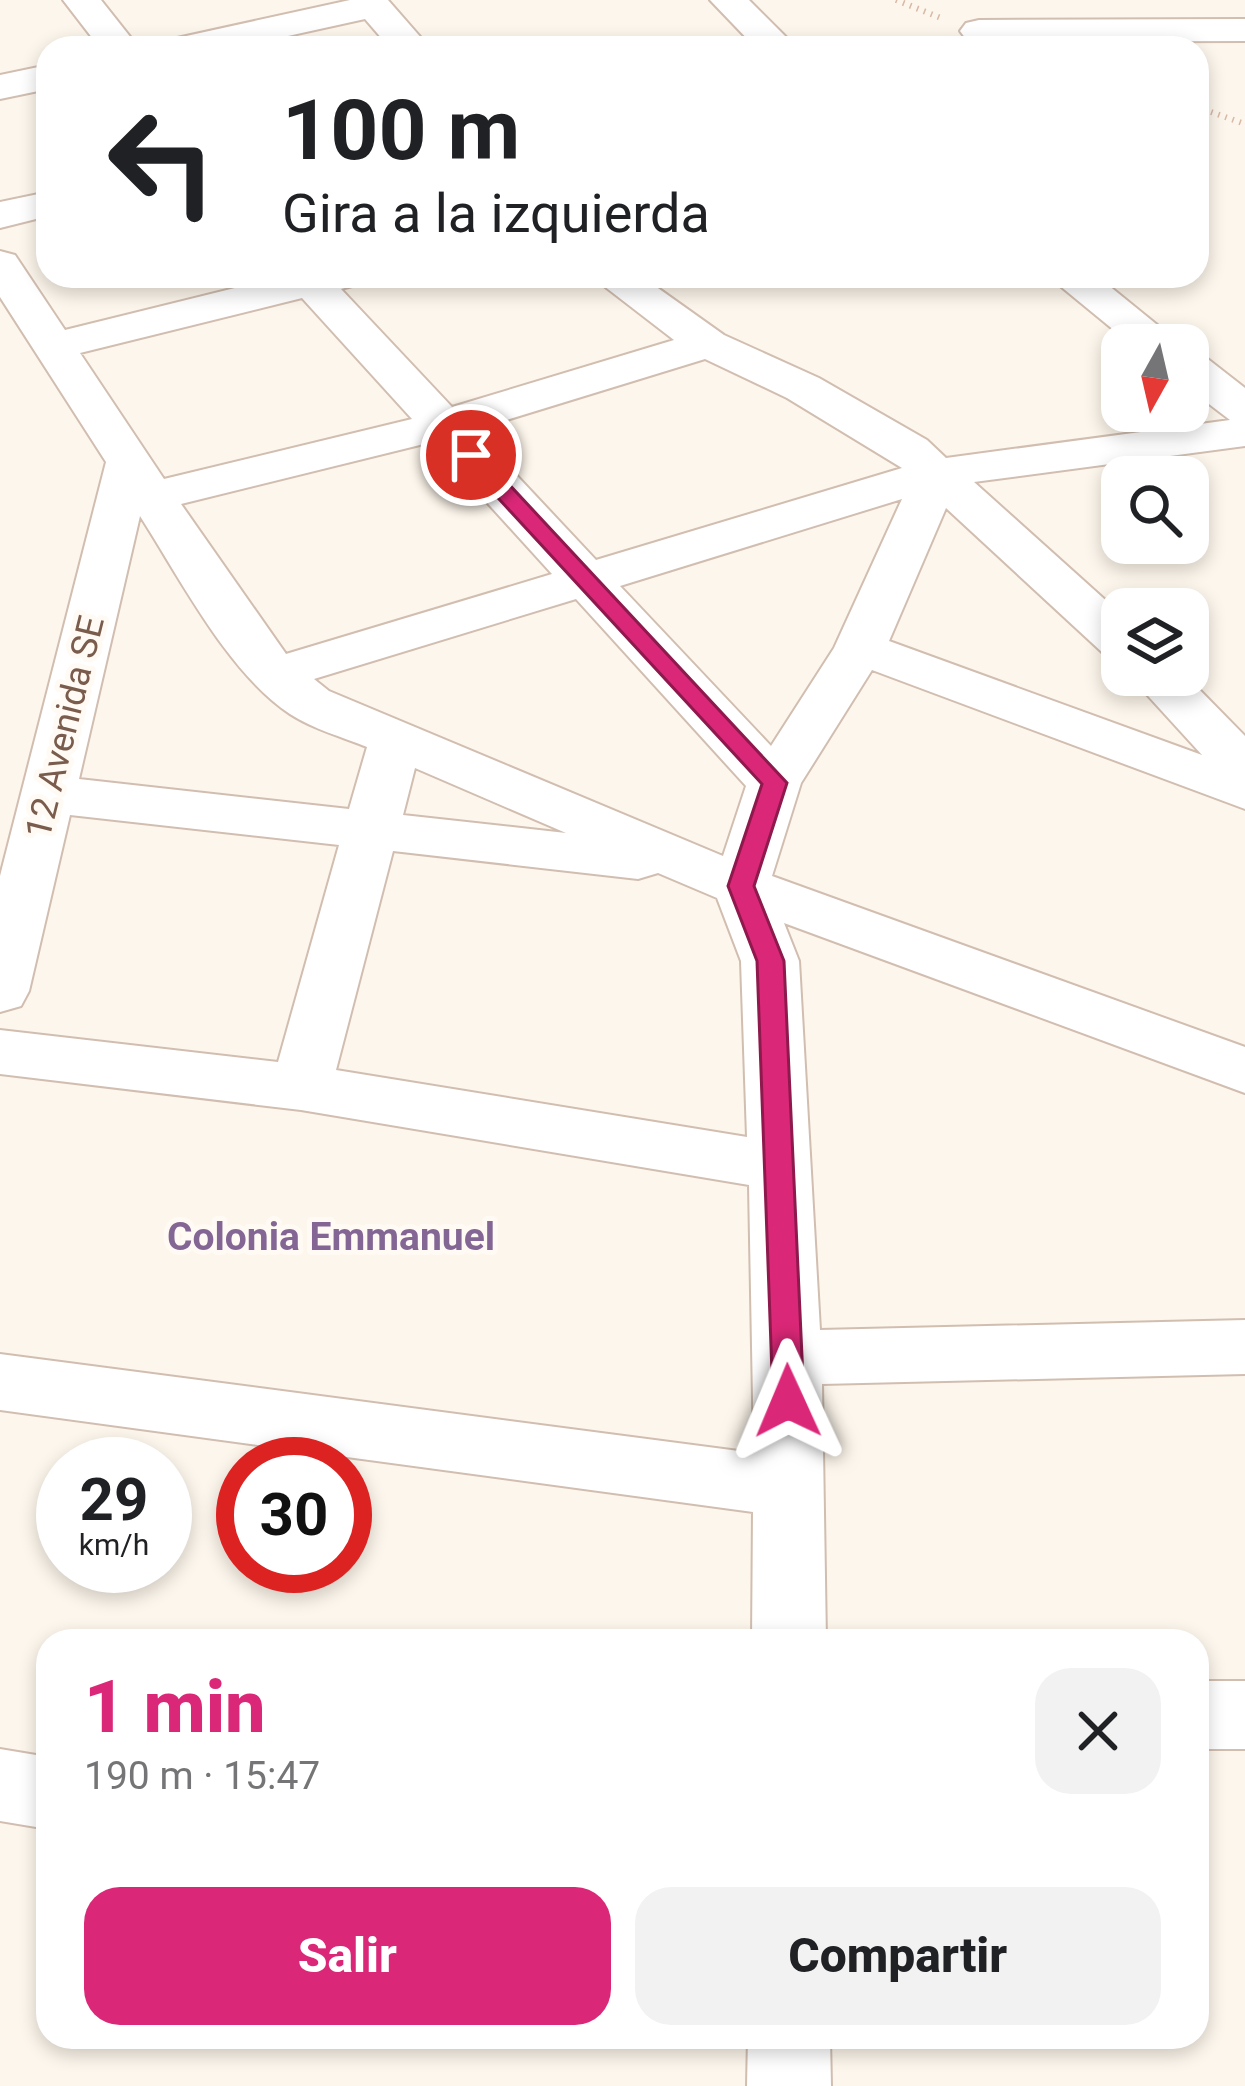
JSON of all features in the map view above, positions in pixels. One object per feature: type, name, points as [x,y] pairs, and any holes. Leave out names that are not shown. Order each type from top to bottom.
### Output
[{"type":"street","points":[[81,0],[110,36]]},
{"type":"street","points":[[728,0],[766,36]]},
{"type":"street","points":[[232,36],[371,3],[400,36]]},
{"type":"street","points":[[979,31],[1245,29]]},
{"type":"street","points":[[0,87],[36,79]]},
{"type":"street","points":[[0,215],[36,207]]},
{"type":"street","points":[[0,264],[231,617],[274,674],[310,703],[720,876],[1245,1071]]},
{"type":"street","points":[[53,346],[280,288]]},
{"type":"street","points":[[327,288],[442,425],[774,783]]},
{"type":"street","points":[[630,288],[707,344],[863,420],[937,473],[1101,624]]},
{"type":"street","points":[[1086,288],[1133,324]]},
{"type":"street","points":[[142,479],[442,425],[707,344]]},
{"type":"street","points":[[1209,382],[1245,410]]},
{"type":"street","points":[[274,674],[937,473],[1245,432]]},
{"type":"street","points":[[720,876],[860,648],[937,473]]},
{"type":"street","name":"12 Avenida SE","points":[[0,991],[48,794],[142,479]]},
{"type":"street","points":[[860,648],[1245,791]]},
{"type":"street","points":[[1175,696],[1245,769]]},
{"type":"street","points":[[301,1088],[396,739]]},
{"type":"street","points":[[48,794],[720,876]]},
{"type":"street","points":[[720,876],[770,961],[788,1358],[789,1629]]},
{"type":"street","points":[[0,1052],[301,1088],[777,1166]]},
{"type":"street","points":[[788,1358],[1245,1347]]},
{"type":"street","points":[[0,1382],[788,1487]]},
{"type":"street","points":[[1209,1715],[1245,1715]]},
{"type":"street","points":[[0,1785],[36,1791]]},
{"type":"street","points":[[789,2049],[789,2086]]},
{"type":"path","points":[[1209,111],[1245,124]]},
{"type":"district","name":"Colonia Emmanuel","points":[[331,1236]]},
{"type":"route","points":[[471,455],[774,783],[741,886],[770,961],[788,1401]]}]
